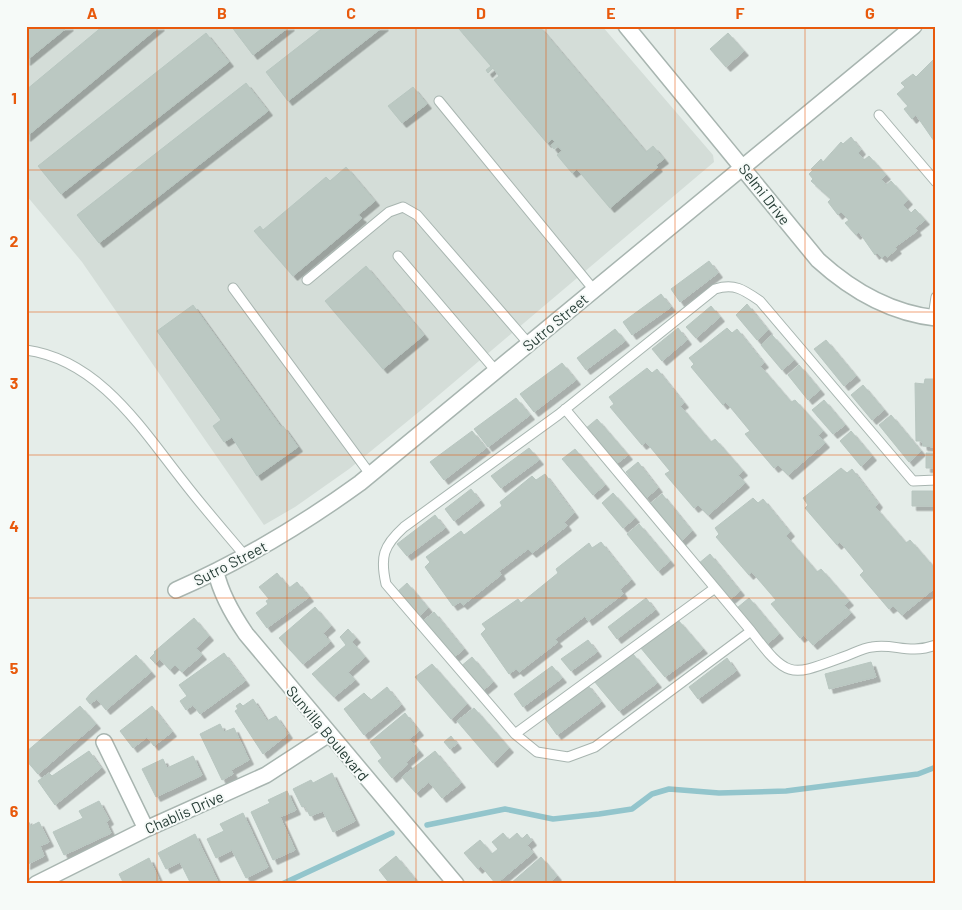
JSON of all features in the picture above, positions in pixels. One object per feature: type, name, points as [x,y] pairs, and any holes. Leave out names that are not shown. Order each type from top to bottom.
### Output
[{"type":"street","name":"Selmi Drive","points":[[626,26],[743,166],[818,260],[834,274],[882,304],[902,311],[934,317]]},
{"type":"street","name":"Sutro Street","points":[[176,590],[246,557],[317,514],[370,474],[914,26]]},
{"type":"street","name":"Sunvilla Boulevard","points":[[216,572],[225,599],[246,634],[456,884]]},
{"type":"street","name":"Chablis Drive","points":[[36,884],[146,829],[266,775],[303,753],[329,734]]},
{"type":"street","points":[[104,742],[146,829]]},
{"type":"lane","points":[[439,101],[594,290]]},
{"type":"lane","points":[[878,116],[936,182]]},
{"type":"lane","points":[[306,280],[389,212],[403,207],[417,215],[529,344]]},
{"type":"lane","points":[[398,256],[496,371]]},
{"type":"lane","points":[[751,631],[595,747],[568,758],[538,752],[515,734],[386,584],[382,565],[389,540],[404,527],[565,409],[715,289],[727,286],[743,289],[760,301],[912,480],[936,480]]},
{"type":"lane","points":[[234,288],[370,474]]},
{"type":"lane","points":[[934,317],[936,297]]},
{"type":"lane","points":[[26,350],[70,364],[104,386],[128,412],[246,557]]},
{"type":"lane","points":[[565,409],[771,657],[787,669],[802,672],[872,647],[920,650],[936,645]]},
{"type":"lane","points":[[515,734],[715,588]]},
{"type":"shaded area","points":[[26,26],[602,26],[713,155],[714,162],[349,469],[295,507],[264,525],[82,262],[26,195]]},
{"type":"building","points":[[26,26],[69,26],[26,61]]},
{"type":"building","points":[[103,26],[160,26],[26,137],[26,90]]},
{"type":"building","points":[[231,26],[290,26],[253,55]]},
{"type":"building","points":[[325,26],[384,26],[288,101],[266,72]]},
{"type":"building","points":[[461,26],[539,26],[646,152],[653,146],[664,159],[656,165],[658,167],[610,208],[577,169],[572,173],[557,155],[562,151],[558,146],[554,149],[551,145],[555,142],[552,139],[547,143],[494,80],[499,76],[493,68],[488,73],[486,70],[491,66],[459,29]]},
{"type":"building","points":[[206,33],[229,62],[61,194],[38,166]]},
{"type":"building","points":[[728,33],[744,51],[726,67],[710,49]]},
{"type":"building","points":[[935,58],[936,139],[934,141],[916,115],[912,119],[904,109],[908,106],[897,94],[905,87],[901,83],[913,74],[916,77]]},
{"type":"building","points":[[246,83],[268,111],[99,243],[77,215]]},
{"type":"building","points":[[413,87],[427,104],[402,123],[388,106]]},
{"type":"building","points":[[851,137],[861,150],[858,153],[864,160],[869,156],[886,175],[881,179],[886,185],[891,181],[908,200],[903,205],[911,213],[915,209],[925,220],[915,228],[917,231],[895,247],[897,249],[887,257],[885,255],[882,258],[877,253],[875,255],[859,232],[856,235],[845,223],[849,220],[841,212],[838,215],[828,202],[831,199],[811,181],[813,179],[809,174],[813,170],[811,169],[821,159],[823,162],[841,142],[843,144]]},
{"type":"building","points":[[346,167],[375,201],[358,215],[362,218],[293,276],[254,231],[260,226],[263,230],[326,177],[330,181]]},
{"type":"building","points":[[709,261],[718,273],[680,302],[671,289]]},
{"type":"building","points":[[366,266],[424,335],[383,369],[325,301]]},
{"type":"building","points":[[661,294],[671,307],[632,335],[623,322]]},
{"type":"building","points":[[747,304],[768,330],[757,340],[736,315]]},
{"type":"building","points":[[193,305],[281,427],[283,426],[298,447],[257,476],[232,437],[224,442],[213,426],[221,420],[157,331]]},
{"type":"building","points":[[711,306],[720,317],[696,338],[686,327]]},
{"type":"building","points":[[678,328],[687,340],[662,361],[652,349]]},
{"type":"building","points":[[727,328],[732,333],[737,329],[764,363],[760,366],[791,402],[795,400],[823,431],[818,435],[825,443],[788,475],[778,465],[774,468],[745,434],[750,431],[726,402],[723,405],[691,367],[694,364],[689,358]]},
{"type":"building","points":[[615,329],[625,341],[586,370],[577,358]]},
{"type":"building","points":[[772,335],[794,360],[782,370],[761,345]]},
{"type":"building","points":[[826,340],[856,376],[844,386],[814,349]]},
{"type":"building","points":[[562,363],[576,380],[534,412],[520,394]]},
{"type":"building","points":[[799,365],[820,390],[808,400],[788,375]]},
{"type":"building","points":[[647,368],[652,373],[657,369],[684,403],[680,406],[711,442],[715,439],[743,471],[738,475],[745,483],[708,515],[698,505],[694,508],[665,474],[670,471],[646,442],[642,445],[610,407],[614,404],[609,397]]},
{"type":"building","points":[[925,379],[936,379],[936,447],[923,446],[922,441],[916,441],[915,383],[924,384]]},
{"type":"building","points":[[863,385],[884,410],[872,420],[851,395]]},
{"type":"building","points":[[516,398],[530,415],[488,447],[474,429]]},
{"type":"building","points":[[824,400],[845,425],[833,434],[812,410]]},
{"type":"building","points":[[891,415],[921,451],[909,462],[879,425]]},
{"type":"building","points":[[597,419],[628,455],[615,465],[585,429]]},
{"type":"building","points":[[472,431],[486,448],[444,480],[430,462]]},
{"type":"building","points":[[851,431],[872,456],[861,466],[840,441]]},
{"type":"building","points":[[529,448],[539,460],[501,488],[491,476]]},
{"type":"building","points":[[575,449],[605,485],[593,495],[562,459]]},
{"type":"building","points":[[926,453],[936,453],[936,468],[926,468]]},
{"type":"building","points":[[638,462],[658,488],[646,498],[626,472]]},
{"type":"building","points":[[841,468],[847,473],[852,469],[878,503],[875,507],[906,543],[910,540],[936,570],[933,576],[936,579],[936,587],[902,615],[893,606],[889,609],[860,575],[864,571],[840,542],[837,545],[805,508],[808,505],[803,498]]},
{"type":"building","points":[[545,474],[574,513],[564,522],[567,526],[532,553],[528,549],[499,571],[501,575],[463,605],[460,602],[453,606],[425,567],[430,562],[426,557],[461,531],[464,535],[502,506],[500,502],[532,476],[536,480]]},
{"type":"building","points":[[471,489],[480,501],[454,521],[445,509]]},
{"type":"building","points":[[912,491],[936,491],[936,506],[912,506]]},
{"type":"building","points":[[613,493],[635,518],[623,528],[602,503]]},
{"type":"building","points":[[662,494],[692,531],[681,541],[650,504]]},
{"type":"building","points":[[753,498],[758,503],[763,499],[790,532],[786,536],[817,572],[821,569],[849,601],[844,605],[851,613],[813,645],[804,635],[800,638],[771,604],[776,600],[752,572],[749,575],[716,537],[719,534],[715,528]]},
{"type":"building","points":[[435,515],[445,528],[407,556],[397,544]]},
{"type":"building","points":[[639,524],[670,561],[658,571],[627,534]]},
{"type":"building","points":[[601,542],[631,580],[620,589],[623,594],[588,621],[585,616],[555,639],[558,642],[519,672],[516,669],[509,674],[481,634],[486,629],[482,624],[518,599],[521,603],[558,573],[556,569],[589,543],[592,548]]},
{"type":"building","points":[[710,554],[740,591],[728,601],[698,564]]},
{"type":"building","points":[[277,573],[289,588],[297,582],[309,597],[267,628],[256,613],[268,604],[266,601],[269,599],[259,587]]},
{"type":"building","points":[[407,583],[428,608],[417,618],[396,593]]},
{"type":"building","points":[[646,598],[655,610],[617,639],[608,627]]},
{"type":"building","points":[[749,598],[779,634],[767,644],[737,608]]},
{"type":"building","points":[[315,607],[331,626],[323,633],[330,642],[303,664],[279,638]]},
{"type":"building","points":[[434,612],[464,649],[452,659],[422,622]]},
{"type":"building","points":[[194,618],[209,636],[196,648],[202,655],[182,672],[175,665],[170,670],[160,659],[155,663],[150,658],[154,652]]},
{"type":"building","points":[[678,620],[703,649],[665,677],[640,647]]},
{"type":"building","points":[[348,629],[356,638],[352,642],[365,657],[348,672],[355,680],[334,697],[312,674],[346,645],[340,637]]},
{"type":"building","points":[[588,640],[597,652],[571,671],[561,659]]},
{"type":"building","points":[[224,653],[245,681],[200,714],[193,705],[186,710],[180,701],[187,696],[179,685]]},
{"type":"building","points":[[633,654],[657,683],[619,711],[594,681]]},
{"type":"building","points":[[136,655],[151,672],[106,710],[97,699],[90,704],[86,699],[91,693]]},
{"type":"building","points":[[472,657],[493,682],[481,692],[460,667]]},
{"type":"building","points":[[727,658],[736,671],[698,699],[689,687]]},
{"type":"building","points":[[871,662],[876,677],[829,689],[825,674]]},
{"type":"building","points":[[432,664],[467,704],[451,719],[415,677]]},
{"type":"building","points":[[552,666],[562,678],[523,707],[514,694]]},
{"type":"building","points":[[587,684],[601,702],[557,735],[544,717]]},
{"type":"building","points":[[387,687],[401,705],[364,735],[344,709],[364,693],[371,700]]},
{"type":"building","points":[[253,699],[267,721],[276,716],[288,734],[263,754],[235,711],[238,709],[236,706],[240,703],[243,706]]},
{"type":"building","points":[[80,706],[96,724],[38,774],[26,760],[26,752]]},
{"type":"building","points":[[152,706],[172,732],[154,746],[147,737],[133,748],[120,731]]},
{"type":"building","points":[[474,708],[509,748],[493,763],[457,721]]},
{"type":"building","points":[[405,713],[419,731],[409,739],[419,751],[392,778],[378,761],[382,758],[370,742]]},
{"type":"building","points":[[220,724],[224,732],[234,728],[249,760],[231,770],[233,774],[222,780],[200,734]]},
{"type":"building","points":[[451,736],[457,744],[450,749],[444,742]]},
{"type":"building","points":[[89,751],[101,768],[55,805],[38,781],[49,773],[52,776]]},
{"type":"building","points":[[435,751],[461,783],[442,798],[429,782],[416,793],[402,777]]},
{"type":"building","points":[[193,756],[202,775],[156,797],[142,769],[163,759],[167,768]]},
{"type":"building","points":[[332,773],[355,821],[333,832],[323,811],[310,816],[305,806],[302,807],[293,789],[311,780],[313,783]]},
{"type":"building","points":[[287,791],[296,810],[280,817],[295,850],[273,860],[251,812],[270,803],[268,800]]},
{"type":"building","points":[[99,801],[109,820],[106,822],[111,833],[64,855],[53,832],[83,818],[79,811]]},
{"type":"building","points":[[243,813],[268,867],[246,878],[232,850],[216,858],[207,839],[224,831],[220,824]]},
{"type":"building","points":[[27,819],[31,826],[39,822],[49,842],[40,846],[44,856],[26,865]]},
{"type":"building","points":[[503,833],[509,840],[517,833],[522,839],[527,834],[532,841],[527,845],[533,853],[496,884],[481,866],[478,869],[464,853],[480,840],[492,854],[498,849],[492,842]]},
{"type":"building","points":[[195,834],[219,884],[191,884],[180,862],[166,869],[158,853]]},
{"type":"building","points":[[396,856],[419,884],[390,884],[379,870]]},
{"type":"building","points":[[541,857],[557,876],[547,884],[510,884]]},
{"type":"building","points":[[149,858],[161,884],[124,884],[119,874]]},
{"type":"waterway","points":[[427,825],[505,809],[553,819],[599,814],[632,809],[652,794],[669,789],[719,793],[786,791],[918,774],[936,767]]},
{"type":"waterway","points":[[282,884],[392,833]]}]
